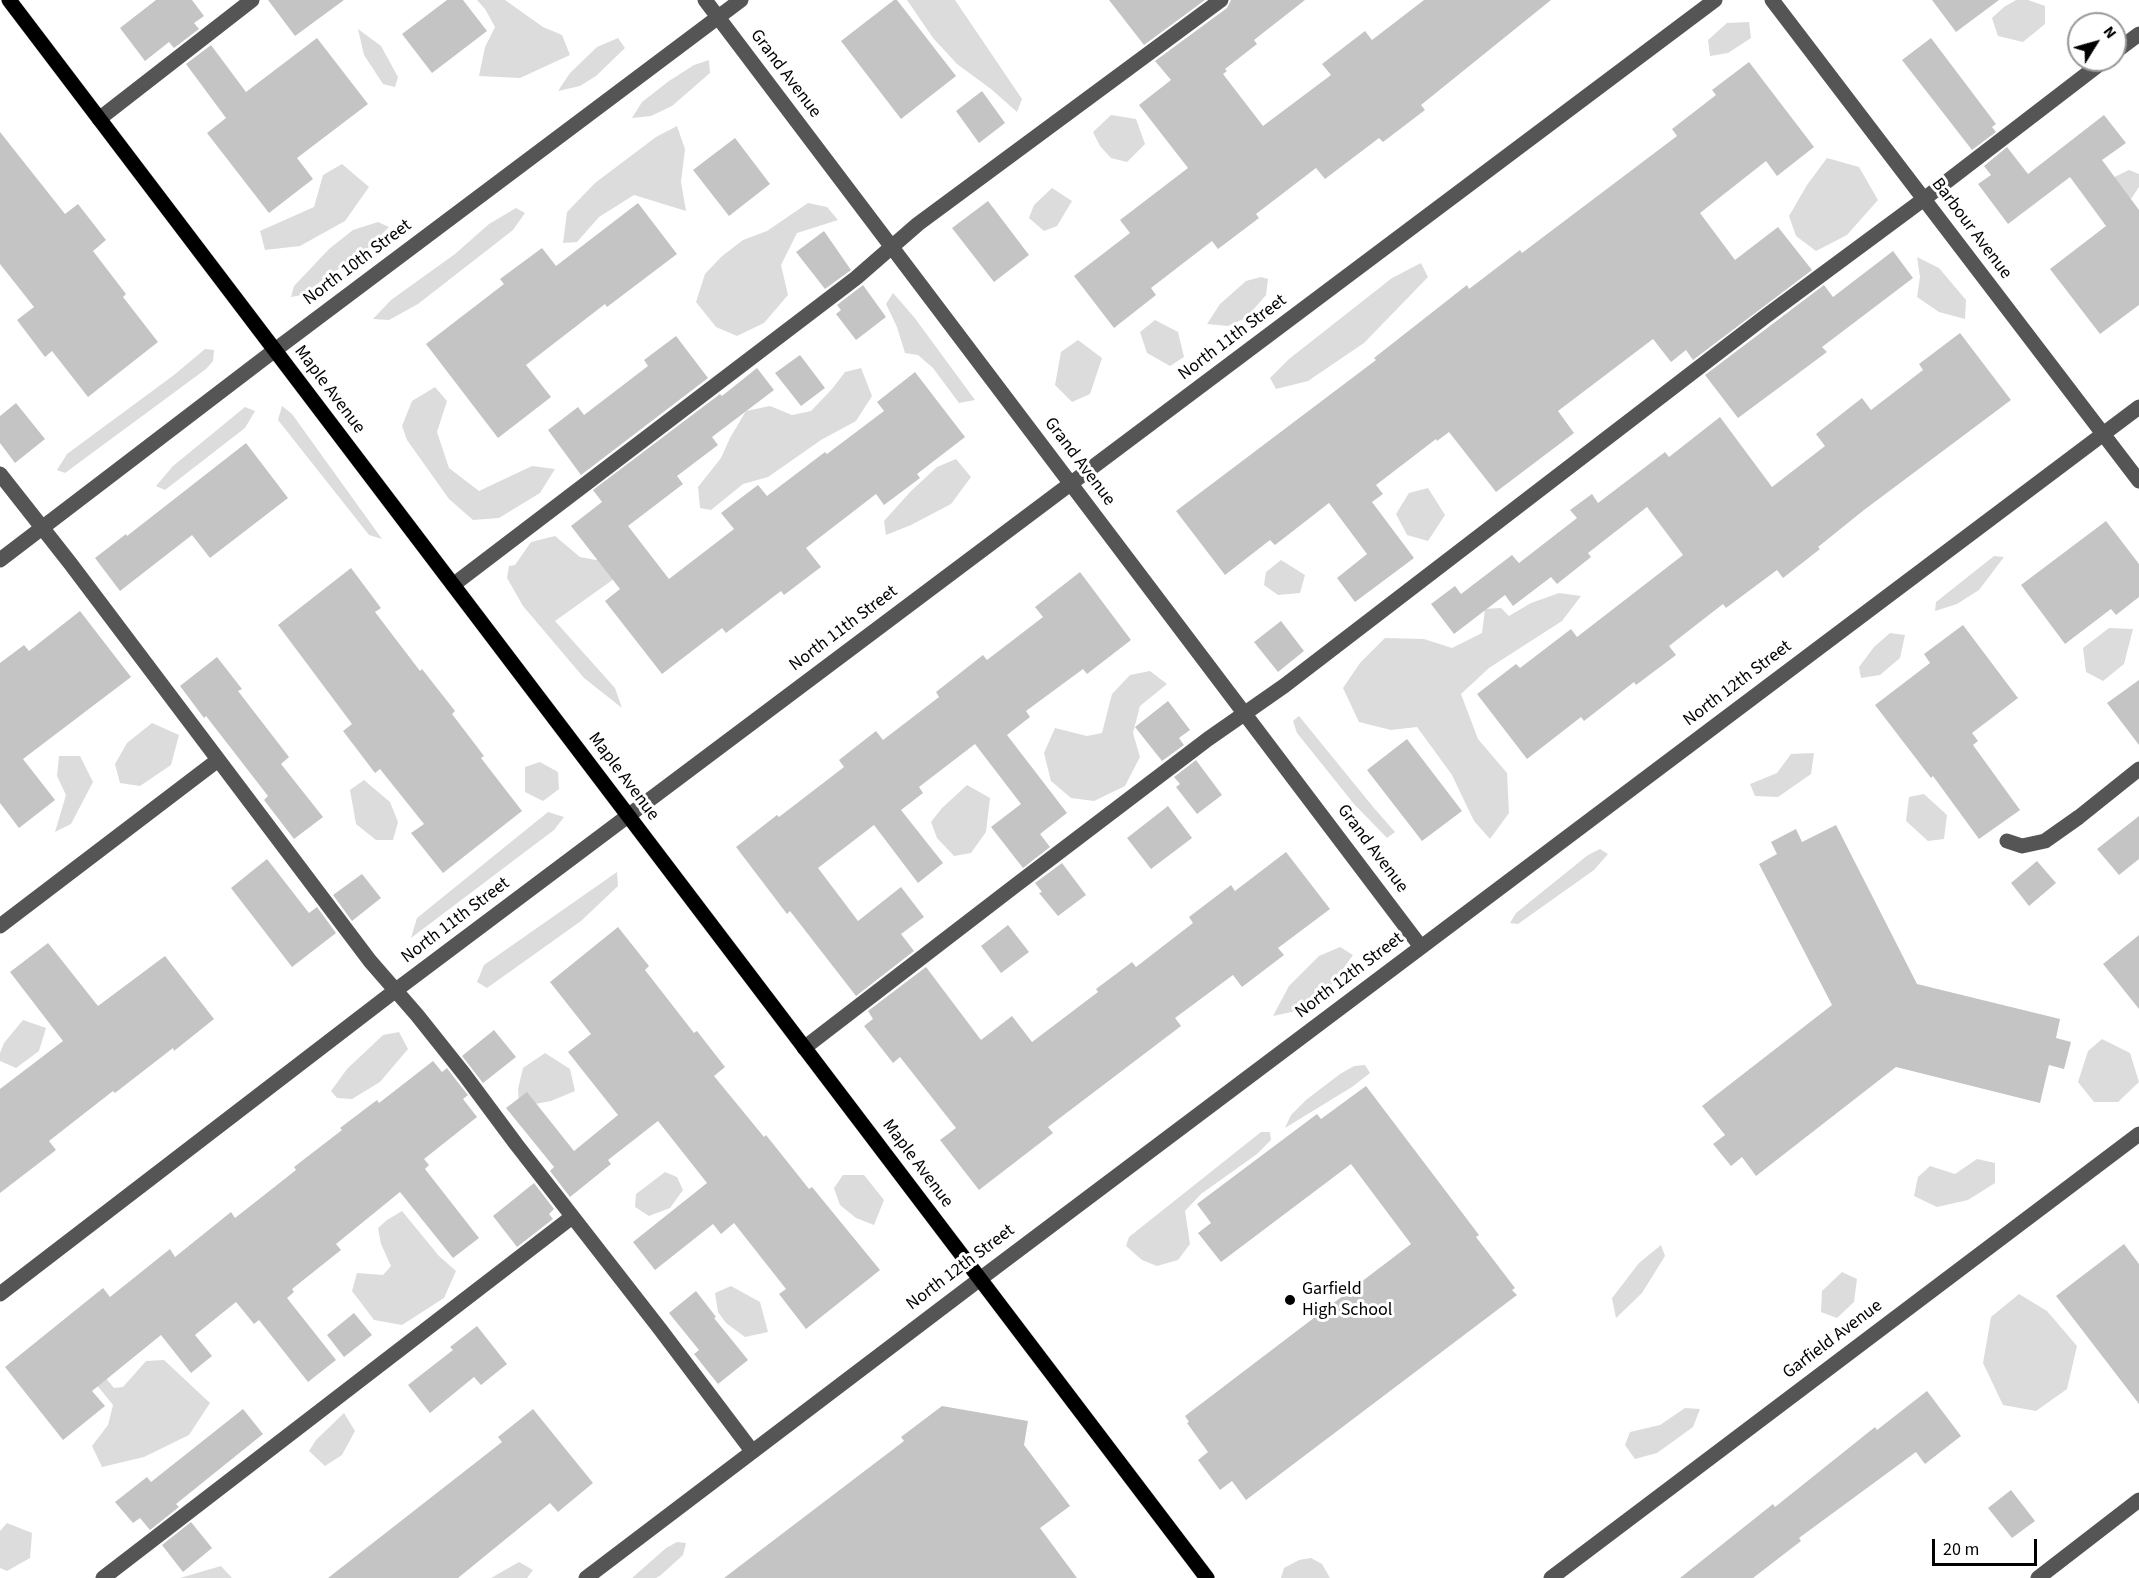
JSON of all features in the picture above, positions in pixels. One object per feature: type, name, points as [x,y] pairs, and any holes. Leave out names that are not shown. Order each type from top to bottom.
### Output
[{"type":"main road","name":"Maple Avenue","points":[[9,0],[1207,1578]]},
{"type":"street","points":[[99,119],[252,0]]},
{"type":"street","name":"Grand Avenue","points":[[705,0],[1421,946]]},
{"type":"street","name":"North 10th Street","points":[[0,560],[741,0]]},
{"type":"street","points":[[453,585],[856,278],[918,224],[1221,0]]},
{"type":"street","name":"North 11th Street","points":[[0,1294],[396,990],[1715,0]]},
{"type":"street","name":"Barbour Avenue","points":[[1772,0],[2139,481]]},
{"type":"street","points":[[804,1048],[1025,878],[1284,686],[1682,383],[1766,316],[2089,72]]},
{"type":"street","name":"North 12th Street","points":[[586,1578],[1421,946],[2139,407]]},
{"type":"street","points":[[0,474],[70,563],[370,961],[464,1074],[752,1451]]},
{"type":"street","points":[[0,926],[218,760]]},
{"type":"street","points":[[2007,841],[2022,846],[2045,841],[2079,818],[2139,769]]},
{"type":"street","name":"Garfield Avenue","points":[[1551,1578],[2139,1134]]},
{"type":"street","points":[[103,1578],[572,1217]]},
{"type":"street","points":[[2038,1578],[2139,1500]]},
{"type":"shaded area","points":[[477,0],[505,0],[543,27],[562,35],[570,55],[520,78],[479,76],[485,47],[495,27]]},
{"type":"shaded area","points":[[907,0],[955,0],[1022,99],[1017,112],[957,64],[933,38]]},
{"type":"shaded area","points":[[2016,0],[2028,0],[2045,6],[2045,24],[2023,42],[1998,36],[1992,18]]},
{"type":"shaded area","points":[[1749,22],[1751,38],[1728,53],[1710,56],[1708,40],[1727,23]]},
{"type":"shaded area","points":[[358,29],[381,46],[398,77],[395,87],[383,84],[364,55]]},
{"type":"shaded area","points":[[618,38],[625,48],[596,76],[580,86],[558,91],[570,73],[597,47]]},
{"type":"shaded area","points":[[709,60],[710,73],[672,106],[651,116],[632,118],[642,102],[669,81],[694,65]]},
{"type":"shaded area","points":[[1111,115],[1136,119],[1145,144],[1127,162],[1111,158],[1100,146],[1093,132]]},
{"type":"shaded area","points":[[677,126],[685,149],[681,182],[686,211],[634,195],[599,217],[577,242],[563,243],[567,212],[595,183],[656,137]]},
{"type":"shaded area","points":[[1827,158],[1859,167],[1878,200],[1847,235],[1816,251],[1796,236],[1789,216],[1807,185]]},
{"type":"shaded area","points":[[342,164],[369,187],[345,221],[300,246],[265,250],[260,231],[314,207],[323,175]]},
{"type":"shaded area","points":[[2129,170],[2139,174],[2139,187],[2131,199],[2108,180]]},
{"type":"shaded area","points":[[1052,188],[1072,201],[1057,226],[1044,231],[1029,218],[1034,205]]},
{"type":"shaded area","points":[[808,203],[827,207],[838,220],[797,233],[781,265],[788,295],[764,323],[737,336],[716,327],[696,302],[705,274],[721,257],[743,240],[767,231]]},
{"type":"shaded area","points":[[516,208],[525,213],[513,230],[418,304],[389,320],[373,319],[391,300],[455,254],[489,224]]},
{"type":"shaded area","points":[[378,222],[389,227],[368,248],[302,295],[291,297],[294,286],[329,249],[353,230]]},
{"type":"shaded area","points":[[1917,257],[1939,268],[1966,300],[1965,319],[1939,312],[1917,297],[1920,277]]},
{"type":"shaded area","points":[[1421,263],[1428,277],[1364,343],[1308,381],[1276,389],[1270,378],[1289,359],[1392,278]]},
{"type":"shaded area","points":[[1261,277],[1268,279],[1266,295],[1246,318],[1228,326],[1207,324],[1220,304],[1246,281]]},
{"type":"shaded area","points":[[893,293],[914,317],[975,400],[959,403],[933,368],[918,355],[905,353],[897,327],[886,304]]},
{"type":"shaded area","points":[[1155,320],[1178,332],[1184,357],[1170,366],[1147,353],[1140,332]]},
{"type":"shaded area","points":[[1078,340],[1102,358],[1090,394],[1072,402],[1055,385],[1061,352]]},
{"type":"shaded area","points":[[205,349],[214,350],[213,361],[206,369],[65,473],[57,470],[67,454],[174,375]]},
{"type":"shaded area","points":[[861,368],[872,396],[856,421],[821,440],[768,477],[743,484],[711,510],[700,508],[698,487],[721,458],[746,411],[770,406],[792,415],[811,411],[845,372]]},
{"type":"shaded area","points":[[435,387],[447,401],[437,432],[449,468],[479,491],[532,466],[555,469],[540,493],[499,518],[473,520],[449,499],[407,440],[402,426],[412,401]]},
{"type":"shaded area","points":[[282,406],[292,414],[382,539],[369,535],[278,420]]},
{"type":"shaded area","points":[[245,407],[255,411],[245,428],[165,490],[156,486],[173,466]]},
{"type":"shaded area","points":[[956,459],[971,477],[951,504],[886,535],[884,521],[911,491],[937,467]]},
{"type":"shaded area","points":[[1428,488],[1445,515],[1428,541],[1407,535],[1396,514],[1409,493]]},
{"type":"shaded area","points":[[555,536],[580,557],[596,560],[613,551],[639,559],[555,621],[615,688],[622,708],[584,678],[523,606],[507,578],[509,566],[515,565],[531,542]]},
{"type":"shaded area","points":[[1994,556],[2004,557],[1979,590],[1957,604],[1935,611],[1936,602]]},
{"type":"shaded area","points":[[1281,560],[1305,575],[1300,593],[1278,595],[1264,585],[1266,572]]},
{"type":"shaded area","points":[[1559,593],[1581,596],[1562,621],[1489,668],[1461,694],[1478,739],[1507,773],[1509,813],[1490,839],[1474,821],[1452,775],[1417,727],[1391,730],[1359,722],[1343,688],[1360,663],[1385,638],[1424,639],[1452,648],[1482,633],[1485,609],[1501,608],[1509,616],[1531,603]]},
{"type":"shaded area","points":[[2109,628],[2133,629],[2124,664],[2103,681],[2086,672],[2083,648]]},
{"type":"shaded area","points":[[1890,633],[1905,635],[1900,658],[1880,675],[1861,678],[1859,667],[1874,647]]},
{"type":"shaded area","points":[[1150,671],[1167,684],[1140,706],[1133,733],[1140,757],[1125,786],[1094,801],[1071,798],[1051,781],[1044,753],[1055,728],[1087,736],[1102,733],[1112,694],[1130,675]]},
{"type":"shaded area","points":[[1299,716],[1395,832],[1387,838],[1354,804],[1297,733],[1293,721]]},
{"type":"shaded area","points":[[152,723],[179,735],[171,765],[140,786],[120,783],[115,764],[127,743]]},
{"type":"shaded area","points":[[1814,753],[1811,774],[1778,797],[1755,796],[1750,784],[1777,773],[1791,754]]},
{"type":"shaded area","points":[[59,756],[80,756],[93,782],[71,824],[55,832],[66,795],[57,776]]},
{"type":"shaded area","points":[[540,762],[558,772],[559,789],[543,801],[525,792],[525,767]]},
{"type":"shaded area","points":[[364,780],[390,802],[398,822],[393,840],[376,840],[356,824],[350,790]]},
{"type":"shaded area","points":[[967,785],[990,798],[986,832],[971,853],[954,856],[937,838],[931,822],[942,808]]},
{"type":"shaded area","points":[[1924,794],[1947,815],[1944,839],[1928,841],[1906,821],[1909,797]]},
{"type":"shaded area","points":[[548,812],[564,817],[554,830],[411,938],[417,918]]},
{"type":"shaded area","points":[[1600,849],[1608,854],[1594,870],[1518,924],[1510,923],[1516,913],[1588,855]]},
{"type":"shaded area","points":[[617,872],[618,886],[581,921],[487,988],[477,982],[484,965]]},
{"type":"shaded area","points":[[1340,947],[1353,955],[1333,983],[1300,1010],[1273,1016],[1289,986],[1319,956]]},
{"type":"shaded area","points":[[23,1020],[46,1028],[39,1051],[16,1068],[0,1061],[0,1053],[4,1043]]},
{"type":"shaded area","points":[[399,1032],[408,1049],[380,1082],[352,1099],[337,1098],[331,1091],[347,1069],[383,1035]]},
{"type":"shaded area","points":[[2102,1039],[2130,1053],[2139,1082],[2118,1102],[2094,1102],[2078,1082],[2088,1051]]},
{"type":"shaded area","points":[[545,1053],[570,1069],[575,1091],[551,1101],[530,1105],[519,1104],[518,1089],[523,1068]]},
{"type":"shaded area","points":[[1365,1065],[1370,1073],[1352,1087],[1285,1128],[1291,1115],[1306,1100],[1340,1074],[1354,1066]]},
{"type":"shaded area","points":[[1261,1132],[1270,1132],[1271,1140],[1257,1154],[1201,1194],[1185,1211],[1190,1244],[1178,1260],[1157,1266],[1142,1260],[1126,1246],[1129,1237]]},
{"type":"shaded area","points":[[1977,1159],[1995,1163],[1995,1183],[1968,1200],[1937,1207],[1914,1196],[1918,1177],[1930,1166],[1955,1174]]},
{"type":"shaded area","points":[[665,1172],[677,1177],[683,1190],[670,1208],[649,1216],[635,1207],[636,1194]]},
{"type":"shaded area","points":[[843,1175],[864,1175],[884,1200],[874,1225],[856,1218],[840,1205],[834,1188]]},
{"type":"shaded area","points":[[402,1211],[439,1256],[456,1271],[444,1298],[402,1325],[374,1320],[352,1291],[357,1273],[383,1275],[391,1266],[381,1244],[378,1228]]},
{"type":"shaded area","points":[[1661,1245],[1665,1256],[1642,1293],[1616,1318],[1612,1298],[1639,1263]]},
{"type":"shaded area","points":[[1842,1272],[1857,1279],[1854,1302],[1837,1318],[1821,1312],[1822,1291]]},
{"type":"shaded area","points":[[731,1286],[760,1302],[768,1332],[745,1337],[726,1323],[718,1312],[715,1293]]},
{"type":"shaded area","points":[[2019,1294],[2047,1311],[2077,1346],[2067,1389],[2036,1411],[2003,1405],[1983,1363],[1991,1317]]},
{"type":"shaded area","points":[[164,1360],[210,1403],[189,1435],[144,1457],[102,1467],[92,1446],[108,1425],[113,1405],[96,1384],[96,1366],[114,1388],[123,1387],[146,1361]]},
{"type":"shaded area","points":[[1685,1408],[1700,1409],[1693,1427],[1657,1453],[1635,1459],[1625,1445],[1630,1432],[1660,1425]]},
{"type":"shaded area","points":[[344,1413],[355,1431],[342,1455],[325,1466],[309,1451],[316,1440]]},
{"type":"shaded area","points":[[7,1523],[32,1533],[30,1558],[7,1571],[0,1568],[0,1531]]},
{"type":"shaded area","points":[[677,1542],[686,1543],[683,1555],[661,1575],[656,1578],[632,1578],[666,1548]]},
{"type":"shaded area","points":[[1311,1558],[1322,1564],[1330,1578],[1281,1578],[1284,1568],[1299,1560]]},
{"type":"shaded area","points":[[519,1562],[533,1570],[527,1578],[491,1578]]},
{"type":"shaded area","points":[[221,1566],[232,1578],[180,1578],[197,1573]]},
{"type":"building","points":[[156,0],[192,0],[204,16],[194,23],[199,29],[174,48],[169,42],[145,61],[120,28]]},
{"type":"building","points":[[268,0],[344,0],[295,36]]},
{"type":"building","points":[[447,0],[463,0],[487,31],[432,73],[402,34]]},
{"type":"building","points":[[897,0],[956,76],[901,119],[841,41]]},
{"type":"building","points":[[1109,0],[1205,0],[1144,45]]},
{"type":"building","points":[[1231,0],[1305,0],[1254,40],[1257,44],[1225,69],[1227,71],[1223,74],[1263,126],[1331,75],[1322,64],[1365,31],[1372,40],[1424,0],[1551,0],[1421,105],[1425,110],[1383,142],[1379,138],[1325,179],[1316,168],[1256,214],[1259,218],[1218,249],[1212,241],[1151,288],[1156,295],[1114,328],[1074,276],[1130,233],[1120,220],[1188,168],[1139,105],[1171,80],[1155,61],[1227,8]]},
{"type":"building","points":[[1932,0],[1999,0],[1956,32]]},
{"type":"building","points":[[317,38],[368,104],[297,158],[313,179],[269,213],[207,133],[226,118],[186,64],[211,45],[246,92]]},
{"type":"building","points":[[1931,38],[1996,124],[1992,127],[1996,132],[1972,150],[1902,60]]},
{"type":"building","points":[[1749,62],[1814,147],[1777,176],[1766,161],[1700,213],[1735,260],[1778,227],[1812,270],[1693,360],[1686,350],[1671,362],[1653,339],[1558,411],[1574,433],[1496,492],[1449,432],[1437,441],[1436,439],[1376,485],[1383,494],[1372,502],[1414,558],[1355,602],[1337,578],[1367,554],[1329,503],[1275,545],[1270,540],[1225,575],[1176,511],[1376,360],[1374,358],[1467,285],[1469,289],[1520,250],[1522,253],[1677,136],[1672,129],[1716,95],[1712,90]]},
{"type":"building","points":[[982,91],[1005,123],[979,143],[956,111]]},
{"type":"building","points":[[2104,115],[2126,143],[2102,160],[2139,210],[2139,305],[2100,334],[2050,269],[2106,226],[2070,177],[2008,224],[1978,184],[1991,175],[1984,166],[2007,147],[2028,174]]},
{"type":"building","points":[[0,132],[65,214],[78,204],[106,240],[93,251],[126,294],[123,297],[158,342],[88,397],[52,351],[45,357],[17,320],[34,307],[0,264]]},
{"type":"building","points":[[735,138],[770,184],[729,216],[693,170]]},
{"type":"building","points":[[988,201],[1029,255],[994,282],[952,228]]},
{"type":"building","points":[[638,203],[677,254],[607,307],[605,304],[526,365],[551,397],[498,438],[426,344],[504,284],[500,279],[542,248],[556,266]]},
{"type":"building","points":[[824,231],[851,270],[825,289],[796,252]]},
{"type":"building","points":[[1893,251],[1913,278],[1822,347],[1827,352],[1738,418],[1705,375],[1824,285],[1833,297]]},
{"type":"building","points":[[863,285],[886,317],[856,340],[836,314],[841,310],[837,305]]},
{"type":"building","points":[[1960,333],[2011,400],[1864,510],[1783,578],[1777,570],[1726,608],[1723,604],[1669,646],[1676,655],[1636,685],[1634,682],[1584,721],[1581,717],[1527,759],[1477,694],[1516,664],[1520,668],[1571,629],[1577,637],[1683,555],[1647,507],[1588,553],[1591,557],[1557,584],[1551,577],[1513,606],[1505,595],[1454,634],[1431,604],[1455,586],[1461,594],[1512,555],[1519,563],[1577,518],[1570,510],[1592,494],[1598,503],[1665,452],[1669,457],[1720,417],[1772,487],[1825,446],[1816,434],[1862,398],[1871,410],[1923,370],[1919,364]]},
{"type":"building","points":[[676,336],[708,378],[581,475],[548,430],[578,407],[584,415],[648,366],[644,360]]},
{"type":"building","points":[[800,355],[825,388],[801,406],[775,373]]},
{"type":"building","points":[[757,368],[774,390],[712,437],[718,445],[677,476],[683,484],[628,526],[669,579],[734,529],[721,513],[758,485],[767,496],[825,452],[827,454],[884,411],[877,402],[915,372],[965,437],[917,474],[920,478],[884,505],[876,494],[806,548],[821,567],[784,595],[781,591],[726,633],[722,628],[662,674],[605,601],[620,589],[571,526],[602,502],[593,490]]},
{"type":"building","points":[[16,403],[45,439],[15,463],[0,443],[0,416]]},
{"type":"building","points":[[246,443],[288,498],[210,558],[192,535],[120,591],[95,558],[126,534],[127,536]]},
{"type":"building","points":[[2106,521],[2139,564],[2139,597],[2116,615],[2111,609],[2065,644],[2021,585]]},
{"type":"building","points":[[351,568],[381,608],[375,612],[420,671],[422,669],[455,711],[452,714],[484,756],[481,758],[522,811],[443,873],[411,833],[424,824],[380,769],[375,773],[343,731],[352,724],[278,625]]},
{"type":"building","points":[[1080,572],[1131,640],[1087,674],[1083,669],[1026,711],[1030,717],[1007,735],[1067,813],[1040,834],[1050,847],[1023,868],[991,827],[1021,804],[975,744],[919,787],[923,793],[901,810],[943,863],[918,883],[874,825],[818,868],[858,921],[901,887],[924,917],[901,934],[914,951],[856,996],[790,911],[787,914],[736,847],[844,767],[839,760],[876,731],[883,740],[939,697],[936,692],[983,655],[987,660],[1043,617],[1035,607]]},
{"type":"building","points":[[80,611],[131,677],[23,759],[55,800],[19,828],[0,803],[0,663],[24,645],[29,651]]},
{"type":"building","points":[[1281,621],[1304,651],[1278,672],[1254,642]]},
{"type":"building","points":[[1963,625],[2018,698],[1972,733],[1978,741],[1973,745],[2020,810],[1979,839],[1933,776],[1931,778],[1875,705],[1930,663],[1924,654]]},
{"type":"building","points":[[217,657],[242,689],[238,691],[289,757],[281,764],[323,817],[294,839],[264,800],[268,796],[180,686]]},
{"type":"building","points":[[2139,680],[2139,745],[2107,703]]},
{"type":"building","points":[[1168,701],[1190,730],[1179,738],[1184,745],[1162,761],[1135,727]]},
{"type":"building","points":[[1407,739],[1462,811],[1422,841],[1367,770]]},
{"type":"building","points":[[1196,760],[1222,795],[1197,814],[1176,787],[1180,784],[1174,777]]},
{"type":"building","points":[[1168,806],[1192,838],[1151,869],[1127,838]]},
{"type":"building","points":[[2139,816],[2139,859],[2119,875],[2097,849]]},
{"type":"building","points":[[1836,825],[1917,984],[2060,1019],[2056,1038],[2071,1042],[2064,1069],[2049,1065],[2040,1103],[1896,1067],[1756,1176],[1742,1157],[1731,1166],[1713,1144],[1725,1135],[1702,1106],[1832,1005],[1759,864],[1777,854],[1771,842],[1796,829],[1802,842]]},
{"type":"building","points":[[1286,852],[1330,909],[1278,948],[1284,955],[1242,987],[1233,975],[1175,1018],[1181,1026],[1048,1127],[1053,1133],[979,1190],[940,1140],[956,1128],[900,1057],[893,1063],[864,1026],[873,1019],[868,1011],[926,967],[981,1040],[1012,1016],[1032,1042],[1098,992],[1096,989],[1132,962],[1136,967],[1193,923],[1189,917],[1231,885],[1235,891]]},
{"type":"building","points":[[267,859],[309,913],[317,907],[336,933],[292,967],[231,888]]},
{"type":"building","points":[[2037,861],[2056,883],[2029,906],[2011,883]]},
{"type":"building","points":[[1062,863],[1086,895],[1058,916],[1039,893],[1042,892],[1035,883]]},
{"type":"building","points":[[362,874],[381,898],[352,921],[333,895]]},
{"type":"building","points":[[1008,925],[1029,952],[1001,973],[981,946]]},
{"type":"building","points":[[618,927],[649,966],[645,970],[694,1033],[697,1031],[725,1067],[714,1076],[764,1137],[766,1135],[809,1189],[812,1187],[880,1270],[806,1329],[779,1294],[786,1289],[734,1223],[721,1234],[713,1224],[655,1270],[633,1242],[707,1183],[658,1121],[608,1160],[611,1164],[570,1197],[550,1171],[554,1167],[506,1108],[527,1092],[574,1151],[618,1115],[568,1052],[591,1034],[550,982]]},
{"type":"building","points":[[2139,935],[2139,1009],[2103,964]]},
{"type":"building","points":[[48,943],[98,1006],[165,956],[214,1019],[174,1051],[173,1048],[115,1093],[113,1091],[49,1141],[56,1150],[0,1193],[0,1089],[63,1041],[10,972]]},
{"type":"building","points":[[494,1030],[516,1057],[483,1083],[462,1056]]},
{"type":"building","points":[[433,1061],[442,1072],[447,1068],[468,1095],[463,1099],[477,1117],[424,1159],[429,1165],[425,1169],[479,1238],[453,1258],[400,1192],[336,1244],[341,1250],[292,1289],[294,1292],[287,1298],[336,1360],[308,1382],[259,1320],[254,1324],[236,1302],[195,1335],[212,1356],[191,1373],[161,1335],[92,1391],[105,1406],[63,1440],[5,1367],[103,1288],[110,1297],[170,1249],[175,1257],[231,1212],[235,1218],[296,1170],[294,1167],[342,1130],[340,1128],[377,1100],[379,1103]]},
{"type":"building","points":[[1366,1086],[1479,1235],[1476,1237],[1515,1288],[1512,1290],[1517,1295],[1246,1500],[1232,1481],[1220,1490],[1198,1460],[1208,1452],[1187,1423],[1189,1422],[1185,1416],[1411,1244],[1351,1164],[1221,1262],[1198,1233],[1211,1223],[1197,1204],[1317,1114],[1321,1119]]},
{"type":"building","points":[[534,1183],[554,1209],[549,1214],[553,1219],[517,1247],[493,1216]]},
{"type":"building","points":[[2124,1244],[2139,1264],[2139,1404],[2056,1296]]},
{"type":"building","points":[[696,1291],[716,1317],[714,1318],[748,1360],[718,1384],[694,1354],[699,1350],[669,1313]]},
{"type":"building","points":[[354,1313],[372,1335],[344,1357],[327,1335]]},
{"type":"building","points":[[477,1326],[507,1364],[481,1385],[474,1377],[430,1413],[408,1385],[453,1350],[450,1347]]},
{"type":"building","points":[[1927,1391],[1961,1436],[1925,1464],[1916,1452],[1799,1538],[1801,1541],[1753,1578],[1680,1578],[1773,1504],[1775,1507],[1875,1427],[1877,1430]]},
{"type":"building","points":[[942,1406],[1028,1421],[1024,1445],[1070,1506],[1040,1528],[1077,1578],[724,1578],[904,1441],[901,1437]]},
{"type":"building","points":[[243,1409],[263,1434],[176,1504],[179,1507],[150,1530],[140,1518],[133,1523],[115,1502],[147,1477],[151,1482]]},
{"type":"building","points":[[533,1409],[593,1483],[558,1512],[550,1503],[458,1578],[328,1578],[502,1442],[498,1437]]},
{"type":"building","points":[[2011,1490],[2035,1521],[2012,1538],[1988,1508]]},
{"type":"building","points":[[191,1522],[212,1548],[183,1572],[162,1545]]},
{"type":"place","name":"Garfield High School","points":[[1290,1300]]}]
